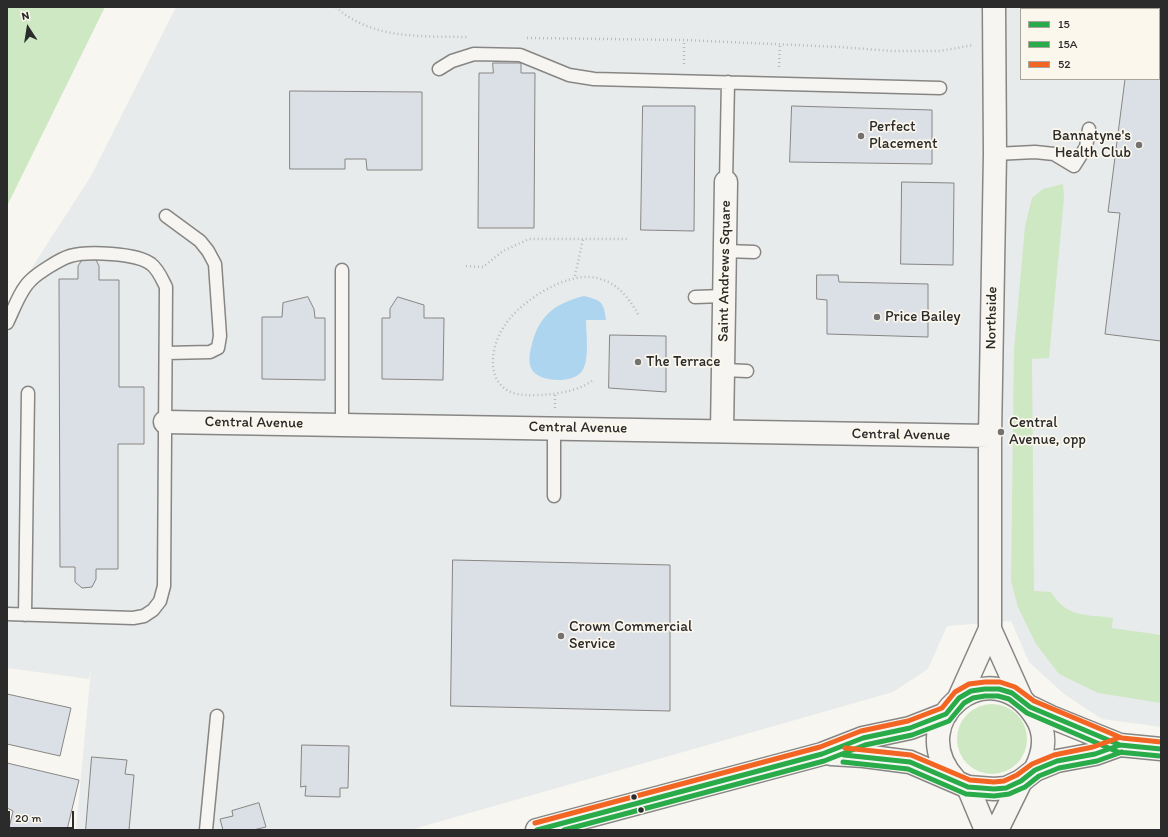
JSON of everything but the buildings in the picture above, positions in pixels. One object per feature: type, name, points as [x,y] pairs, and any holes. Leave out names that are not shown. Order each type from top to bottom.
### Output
[{"type":"main road","name":"Northside","points":[[994,7],[995,154],[990,436],[990,629],[1025,702]]},
{"type":"main road","name":"Saint Andrews Square","points":[[722,431],[726,182]]},
{"type":"main road","name":"Central Avenue","points":[[165,422],[990,436]]},
{"type":"main road","name":"Northside","points":[[953,706],[990,629]]},
{"type":"main road","points":[[537,830],[822,754],[863,738],[910,728],[953,706],[971,691],[985,689],[999,689],[1012,693],[1051,717],[1120,745],[1161,749]]},
{"type":"main road","points":[[997,830],[1028,775],[1040,759],[1043,738],[1039,722],[1025,702]]},
{"type":"main road","points":[[953,706],[940,726],[938,748],[946,770],[962,784],[986,830]]},
{"type":"main road","points":[[822,754],[864,756],[910,762],[962,784],[994,789],[1006,788],[1057,761],[1095,754],[1120,745]]},
{"type":"lane","points":[[439,69],[452,61],[474,54],[520,55],[569,75],[594,79],[684,80],[940,88]]},
{"type":"lane","points":[[726,182],[728,82]]},
{"type":"lane","points":[[995,154],[1035,152],[1054,154],[1074,166],[1086,147],[1089,129]]},
{"type":"lane","points":[[166,216],[200,241],[208,251],[215,264],[220,336],[218,348],[210,352],[166,353]]},
{"type":"lane","points":[[726,251],[754,252]]},
{"type":"lane","points":[[7,323],[26,284],[69,257],[83,254],[134,257],[152,264],[166,287],[164,586],[160,601],[153,610],[144,616],[133,618],[7,614]]},
{"type":"lane","points":[[342,270],[342,424]]},
{"type":"lane","points":[[695,297],[723,296]]},
{"type":"lane","points":[[724,370],[747,371]]},
{"type":"lane","points":[[25,615],[28,393]]},
{"type":"lane","points":[[554,428],[554,496]]},
{"type":"lane","points":[[206,830],[217,716]]},
{"type":"path","points":[[336,7],[360,25],[381,31],[405,35],[474,37]]},
{"type":"path","points":[[520,38],[684,40],[892,51],[940,51],[971,45],[995,44]]},
{"type":"path","points":[[684,40],[684,80]]},
{"type":"path","points":[[778,83],[780,44]]},
{"type":"path","points":[[466,266],[483,267],[503,251],[529,239],[628,239]]},
{"type":"path","points":[[575,276],[583,239]]},
{"type":"path","points":[[592,381],[584,386],[547,394],[514,394],[500,385],[493,372],[492,359],[502,329],[515,312],[530,299],[575,276],[592,276],[607,281],[622,290],[633,304],[639,316]]},
{"type":"shaded area","points":[[176,7],[1161,7],[1161,727],[1102,719],[1064,694],[1029,662],[1011,621],[947,626],[928,669],[893,692],[410,830],[76,830],[91,669],[89,679],[7,668],[7,312],[29,272],[91,176]]},
{"type":"green space","points":[[7,7],[105,7],[7,206]]},
{"type":"green space","points":[[1161,7],[1161,69],[1160,8],[1137,8]]},
{"type":"green space","points":[[1063,184],[1064,198],[1049,358],[1032,359],[1034,591],[1051,592],[1057,600],[1070,611],[1085,615],[1113,618],[1112,628],[1161,635],[1161,703],[1098,693],[1059,674],[1036,644],[1018,607],[1011,581],[1014,350],[1025,226],[1032,198],[1043,189]]},
{"type":"green space","points":[[985,704],[999,704],[1012,709],[1022,719],[1027,732],[1027,746],[1022,759],[1012,769],[999,774],[985,774],[972,769],[962,759],[957,746],[957,732],[962,719],[972,709]]},
{"type":"water","points":[[584,296],[601,303],[606,320],[586,320],[587,353],[582,371],[572,378],[564,380],[540,377],[531,368],[529,359],[532,344],[539,325],[550,312],[557,307],[565,302]]},
{"type":"transit line","name":"52","points":[[535,823],[820,747],[861,731],[908,721],[942,708],[955,692],[969,684],[1000,682],[1015,687],[1034,701],[1122,738],[1161,742]]},
{"type":"transit line","name":"15","points":[[537,830],[822,754],[863,738],[910,728],[946,714],[959,698],[971,691],[985,689],[999,689],[1012,693],[1030,707],[1120,745],[1161,749]]},
{"type":"transit line","name":"15A","points":[[564,830],[824,761],[865,745],[912,735],[949,721],[964,703],[973,698],[985,696],[998,696],[1009,699],[1027,713],[1118,752],[1160,756]]},
{"type":"transit line","name":"52","points":[[845,748],[911,755],[970,780],[994,782],[1004,781],[1017,775],[1032,764],[1054,755],[1093,747],[1118,738]]},
{"type":"transit line","name":"15","points":[[844,755],[910,762],[968,787],[994,789],[1006,788],[1021,781],[1035,770],[1057,761],[1095,754],[1120,745]]},
{"type":"transit line","name":"15A","points":[[843,762],[908,769],[966,794],[994,796],[1009,794],[1025,787],[1039,776],[1059,768],[1097,761],[1122,752]]},
{"type":"place","name":"Perfect Placement","points":[[861,136]]},
{"type":"place","name":"Bannatyne's Health Club","points":[[1139,145]]},
{"type":"place","name":"Price Bailey","points":[[877,317]]},
{"type":"place","name":"The Terrace","points":[[638,362]]},
{"type":"place","name":"Central Avenue, opp","points":[[1001,432]]},
{"type":"place","name":"Crown Commercial Service","points":[[561,636]]}]
